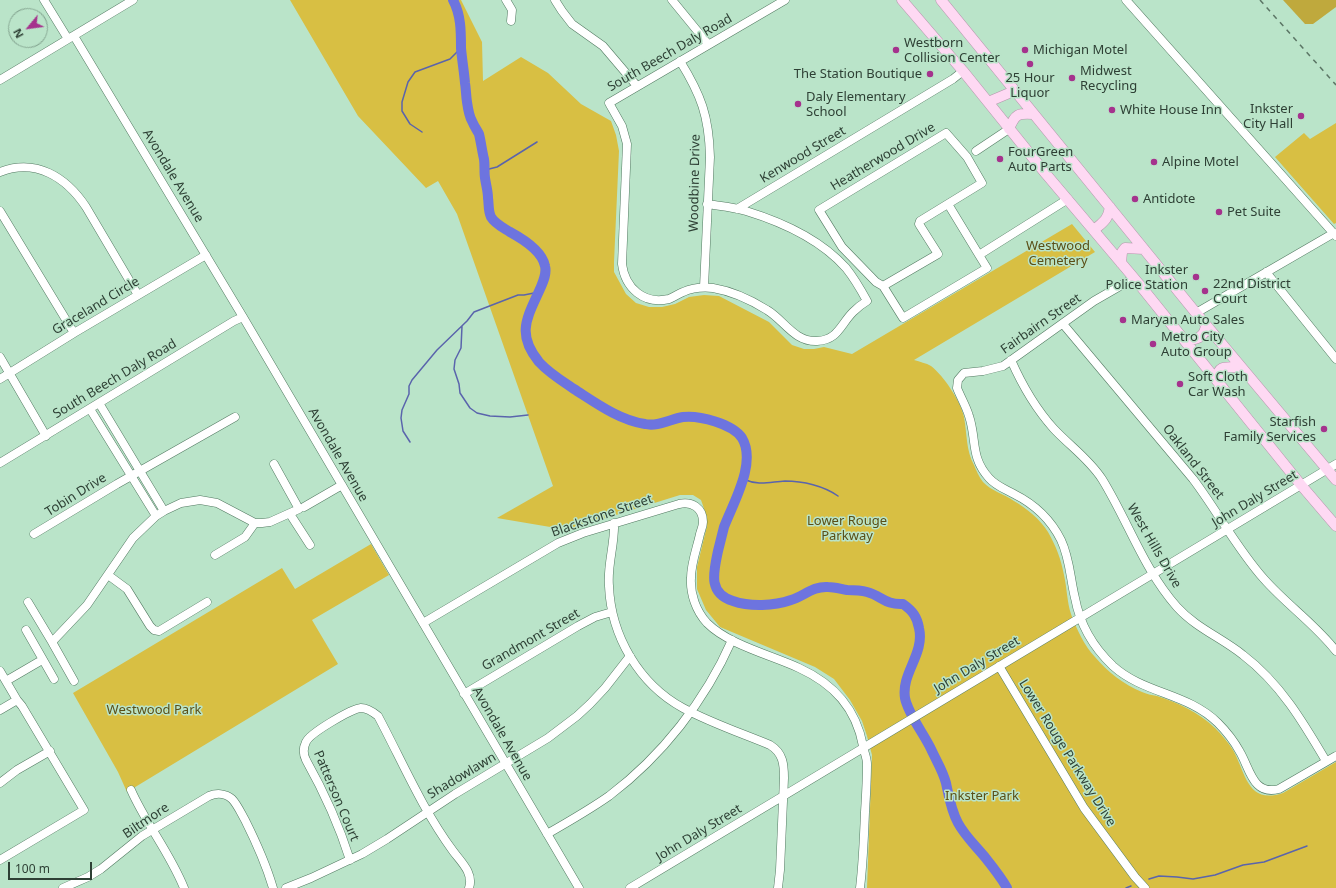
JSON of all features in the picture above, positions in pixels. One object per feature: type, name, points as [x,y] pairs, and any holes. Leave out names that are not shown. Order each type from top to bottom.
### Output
[{"type":"main road","points":[[902,0],[964,71],[1009,129],[1134,278],[1301,485],[1336,526]]},
{"type":"main road","points":[[941,0],[1242,368],[1332,466],[1336,480]]},
{"type":"main road","points":[[988,102],[1014,91]]},
{"type":"main road","points":[[1009,129],[1013,119],[1019,114],[1033,114]]},
{"type":"main road","points":[[1094,230],[1106,220],[1109,215],[1110,207]]},
{"type":"main road","points":[[1121,263],[1122,252],[1125,248],[1144,249]]},
{"type":"main road","points":[[1184,340],[1193,340],[1201,337],[1206,330],[1206,325]]},
{"type":"main road","points":[[1219,384],[1219,373],[1223,368],[1226,366],[1242,368]]},
{"type":"street","name":"Avondale Avenue","points":[[44,0],[71,38],[243,316],[578,888]]},
{"type":"street","points":[[0,80],[133,0]]},
{"type":"street","points":[[506,0],[512,10],[511,21]]},
{"type":"street","points":[[555,0],[572,24],[604,46],[637,86]]},
{"type":"street","points":[[672,0],[708,44]]},
{"type":"street","name":"South Beech Daly Road","points":[[704,288],[690,290],[668,299],[656,300],[647,298],[637,293],[626,280],[622,264],[627,144],[622,126],[609,103],[773,3],[785,0]]},
{"type":"street","points":[[1126,0],[1335,235],[1266,272],[1196,313]]},
{"type":"street","name":"Woodbine Drive","points":[[680,61],[699,95],[708,124],[710,157],[704,288]]},
{"type":"street","name":"Kenwood Street","points":[[737,209],[954,79],[964,71]]},
{"type":"street","points":[[976,152],[1009,129]]},
{"type":"street","name":"Heatherwood Drive","points":[[883,286],[938,254],[919,224],[920,221],[982,183],[967,157],[946,133],[819,210],[845,250],[876,282],[883,286],[903,318],[987,268],[979,255]]},
{"type":"street","points":[[0,172],[10,169],[29,167],[50,173],[68,185],[86,206],[138,295]]},
{"type":"street","points":[[948,204],[979,255],[1068,199]]},
{"type":"street","points":[[704,288],[726,292],[756,304],[776,316],[796,336],[811,341],[824,340],[834,336],[852,312],[868,301],[846,268],[819,245],[780,224],[746,211],[707,204]]},
{"type":"street","points":[[0,210],[74,333]]},
{"type":"street","name":"Graceland Circle","points":[[0,379],[74,333],[206,255]]},
{"type":"street","points":[[1266,272],[1336,359]]},
{"type":"street","name":"Fairbairn Street","points":[[1080,618],[1074,598],[1068,560],[1064,547],[1055,529],[1031,504],[996,485],[989,479],[978,463],[975,455],[973,431],[969,416],[957,388],[957,383],[964,373],[1003,366],[1094,302],[1134,278]]},
{"type":"street","name":"South Beech Daly Road","points":[[0,463],[243,316]]},
{"type":"street","name":"Oakland Street","points":[[1063,324],[1193,479],[1264,580],[1327,639],[1336,650]]},
{"type":"street","points":[[0,357],[46,436]]},
{"type":"street","name":"West Hills Drive","points":[[1011,360],[1024,387],[1038,410],[1055,430],[1086,459],[1102,479],[1154,574],[1172,600],[1185,615],[1199,626],[1243,654],[1272,681],[1294,709],[1326,762]]},
{"type":"street","points":[[99,403],[164,511]]},
{"type":"street","points":[[90,409],[156,516]]},
{"type":"street","name":"Tobin Drive","points":[[34,534],[131,476],[235,417]]},
{"type":"street","points":[[52,642],[87,605],[133,538],[156,516],[164,511],[190,500],[204,500],[217,503],[255,523],[270,522],[299,509],[274,464]]},
{"type":"street","name":"John Daly Street","points":[[630,888],[1332,466]]},
{"type":"street","points":[[304,506],[342,485]]},
{"type":"street","name":"Blackstone Street","points":[[423,623],[547,548],[583,533],[683,503],[692,504],[698,508],[702,514],[703,520],[691,572],[693,597],[698,610],[707,622],[714,629],[732,640]]},
{"type":"street","points":[[290,514],[310,545]]},
{"type":"street","points":[[215,555],[245,536],[255,523]]},
{"type":"street","points":[[614,523],[608,574],[612,612],[619,633],[630,656],[642,674],[657,689],[674,702],[691,711],[770,745],[776,749],[782,757],[784,764],[778,888]]},
{"type":"street","points":[[108,575],[127,589],[154,630],[159,631],[207,602]]},
{"type":"street","points":[[28,602],[74,681]]},
{"type":"street","name":"Grandmont Street","points":[[464,694],[578,626],[595,617],[612,612]]},
{"type":"street","points":[[1080,618],[1095,646],[1120,672],[1144,686],[1175,696],[1190,703],[1217,722],[1235,744],[1253,780],[1260,787],[1269,790],[1279,789],[1336,756]]},
{"type":"street","points":[[26,630],[54,680]]},
{"type":"street","points":[[547,834],[594,806],[628,780],[660,749],[691,711],[714,676],[732,640],[800,668],[817,678],[833,689],[844,700],[853,714],[860,730],[867,762],[860,888]]},
{"type":"street","name":"Shadowlawn","points":[[286,888],[350,860],[387,839],[428,811],[548,738],[577,716],[605,688],[630,656]]},
{"type":"street","points":[[6,681],[42,660]]},
{"type":"street","name":"Lower Rouge Parkway Drive","points":[[999,666],[1084,808],[1135,877],[1145,888]]},
{"type":"street","points":[[0,671],[50,751],[84,810],[0,860]]},
{"type":"street","points":[[0,710],[17,700]]},
{"type":"street","name":"Patterson Court","points":[[350,860],[334,816],[304,756],[305,744],[311,735],[351,711],[361,708],[366,709],[378,716],[428,811],[443,837],[470,876],[469,888]]},
{"type":"street","points":[[0,783],[17,770],[50,751]]},
{"type":"street","points":[[131,790],[135,800],[168,855],[184,888]]},
{"type":"street","name":"Biltmore","points":[[63,888],[88,877],[101,869],[132,843],[153,829],[209,796],[216,794],[225,795],[234,801],[265,863],[273,888]]},
{"type":"green space","name":"Lower Rouge Parkway","points":[[290,0],[461,0],[482,42],[483,81],[521,57],[548,73],[581,104],[611,121],[616,135],[619,151],[614,272],[626,294],[636,303],[649,307],[662,307],[675,304],[689,297],[704,295],[719,296],[769,322],[792,345],[804,349],[824,347],[852,354],[1072,224],[1095,252],[914,360],[929,365],[936,370],[956,397],[964,417],[969,454],[983,482],[990,488],[1028,510],[1037,518],[1048,532],[1056,548],[1061,564],[1071,614],[1075,625],[1091,653],[1105,667],[1122,682],[1135,689],[1181,705],[1209,722],[1227,741],[1233,750],[1249,785],[1262,795],[1271,796],[1283,793],[1336,762],[1336,888],[867,888],[872,755],[862,721],[850,700],[834,679],[815,667],[720,627],[706,610],[697,589],[697,567],[707,526],[706,514],[701,500],[693,495],[680,495],[568,530],[497,518],[553,486],[457,214],[438,181],[426,188],[358,116]]},
{"type":"green space","points":[[1336,123],[1336,223],[1334,224],[1275,157],[1304,133],[1310,139]]},
{"type":"green space","name":"Westwood Park","points":[[371,544],[389,575],[312,620],[338,664],[127,792],[118,772],[73,693],[282,568],[295,589]]},
{"type":"shaded area","points":[[1283,0],[1336,0],[1336,7],[1313,24],[1305,24]]},
{"type":"waterway","points":[[453,0],[458,11],[460,23],[461,48],[468,107],[470,117],[480,137],[484,159],[490,215],[497,224],[521,238],[536,250],[545,266],[544,278],[531,309],[526,326],[528,343],[532,352],[539,362],[556,377],[599,405],[626,419],[650,425],[683,417],[698,417],[724,425],[738,433],[742,438],[746,448],[747,459],[742,483],[724,527],[718,551],[714,580],[719,593],[733,601],[740,603],[770,605],[791,600],[823,587],[859,590],[867,592],[888,602],[903,604],[914,614],[919,628],[920,637],[919,646],[906,680],[905,698],[907,704],[941,770],[958,823],[1007,888]]},
{"type":"waterway","points":[[422,132],[410,124],[402,111],[402,102],[408,82],[415,72],[450,59],[461,48]]},
{"type":"waterway","points":[[485,170],[497,167],[537,142]]},
{"type":"waterway","points":[[410,442],[403,431],[401,418],[402,410],[409,394],[409,386],[412,380],[437,350],[467,321],[474,312],[518,295],[539,292]]},
{"type":"waterway","points":[[462,326],[461,348],[455,360],[454,369],[459,384],[460,393],[470,408],[477,413],[490,416],[510,417],[528,415]]},
{"type":"waterway","points":[[743,479],[759,483],[785,481],[806,483],[826,489],[838,496]]},
{"type":"waterway","points":[[1149,879],[1159,876],[1193,879],[1215,875],[1243,865],[1264,862],[1307,846]]},
{"type":"waterway","points":[[1126,888],[1131,886]]},
{"type":"railway","points":[[1260,0],[1336,85]]},
{"type":"place","name":"Westborn Collision Center","points":[[896,50]]},
{"type":"place","name":"Michigan Motel","points":[[1025,50]]},
{"type":"place","name":"25 Hour Liquor","points":[[1030,64]]},
{"type":"place","name":"The Station Boutique","points":[[930,74]]},
{"type":"place","name":"Midwest Recycling","points":[[1072,78]]},
{"type":"place","name":"Daly Elementary School","points":[[798,104]]},
{"type":"place","name":"White House Inn","points":[[1112,110]]},
{"type":"place","name":"Inkster City Hall","points":[[1301,116]]},
{"type":"place","name":"FourGreen Auto Parts","points":[[1000,159]]},
{"type":"place","name":"Alpine Motel","points":[[1154,162]]},
{"type":"place","name":"Antidote","points":[[1135,199]]},
{"type":"place","name":"Pet Suite","points":[[1219,212]]},
{"type":"place","name":"Inkster Police Station","points":[[1196,277]]},
{"type":"place","name":"22nd District Court","points":[[1205,291]]},
{"type":"place","name":"Maryan Auto Sales","points":[[1123,320]]},
{"type":"place","name":"Metro City Auto Group","points":[[1153,344]]},
{"type":"place","name":"Soft Cloth Car Wash","points":[[1180,384]]},
{"type":"place","name":"Starfish Family Services","points":[[1324,429]]},
{"type":"park label","name":"Westwood Cemetery","points":[[1058,254]]},
{"type":"park label","name":"Inkster Park","points":[[982,796]]}]
